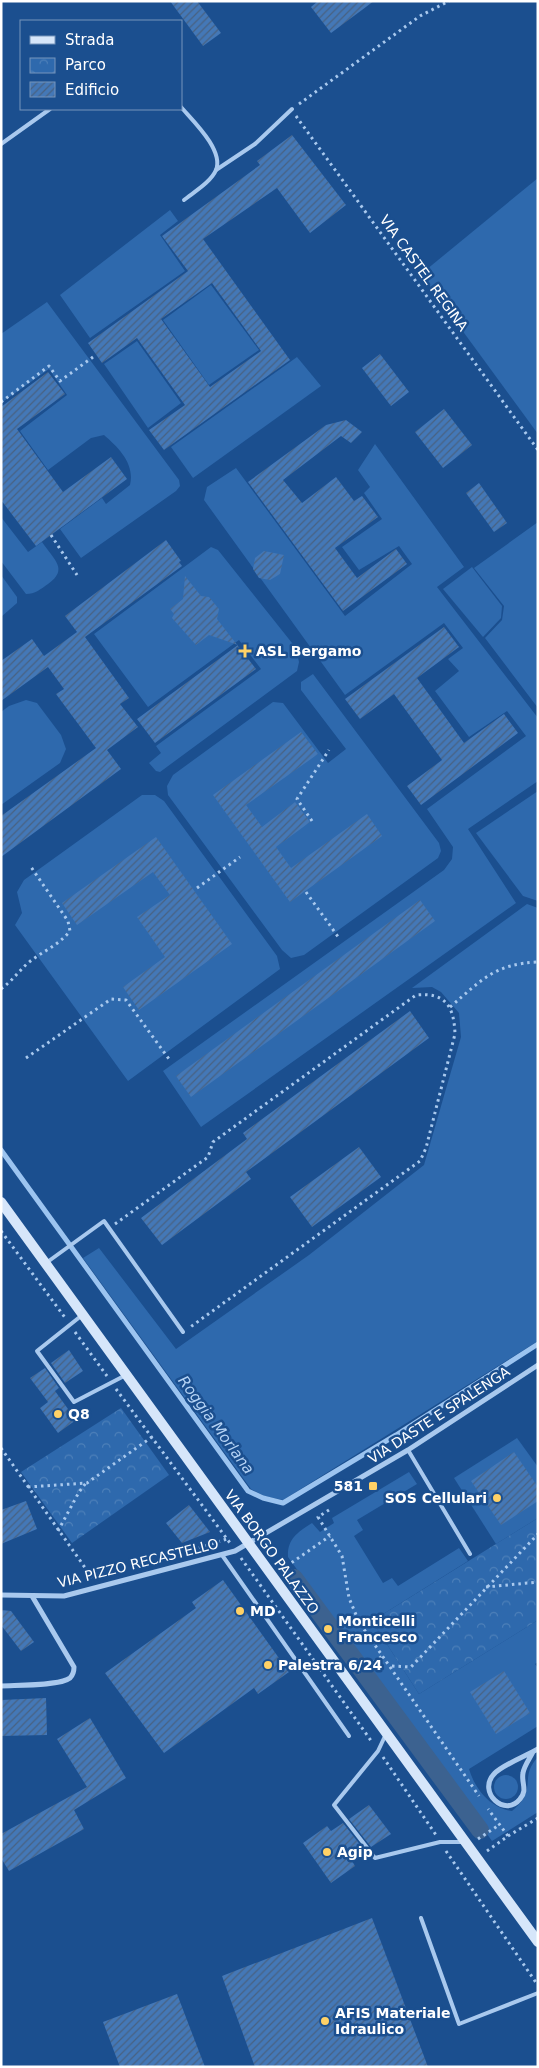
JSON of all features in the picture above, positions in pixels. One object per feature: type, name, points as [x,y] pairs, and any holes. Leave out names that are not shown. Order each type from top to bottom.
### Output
[{"type":"main road","name":"VIA BORGO PALAZZO","points":[[1,1202],[538,1942]]},
{"type":"street","name":"VIA DASTE E SPALENGA","points":[[249,1544],[408,1450],[538,1365]]},
{"type":"street","name":"VIA PIZZO RECASTELLO","points":[[1,1595],[64,1596],[222,1554],[249,1544]]},
{"type":"street","points":[[1,1686],[58,1682],[69,1679],[74,1673],[74,1667],[32,1596]]},
{"type":"street","points":[[535,1750],[523,1773],[524,1792],[519,1800],[510,1806],[500,1804],[491,1798],[488,1789],[490,1780],[495,1772],[535,1750]]},
{"type":"lane","points":[[182,108],[215,149],[216,170]]},
{"type":"lane","points":[[1,144],[49,110]]},
{"type":"lane","points":[[184,200],[216,170],[255,144],[292,110]]},
{"type":"lane","points":[[45,1263],[104,1221],[184,1332]]},
{"type":"lane","points":[[83,1315],[37,1351],[74,1402],[126,1374]]},
{"type":"lane","points":[[408,1450],[470,1554]]},
{"type":"lane","points":[[222,1554],[349,1736]]},
{"type":"lane","points":[[387,1732],[378,1750],[334,1804],[375,1858],[440,1842],[464,1842]]},
{"type":"lane","points":[[421,1918],[459,2024],[538,1993]]},
{"type":"path","points":[[292,110],[420,16],[448,1]]},
{"type":"path","name":"VIA CASTEL REGINA","points":[[292,110],[538,450]]},
{"type":"path","points":[[1,402],[49,366],[60,380],[93,356]]},
{"type":"path","points":[[51,535],[77,574]]},
{"type":"path","points":[[312,821],[298,800],[329,750]]},
{"type":"path","points":[[196,888],[240,857]]},
{"type":"path","points":[[1,988],[16,978],[28,964],[64,938],[70,931],[68,921],[30,867]]},
{"type":"path","points":[[306,892],[339,938]]},
{"type":"path","points":[[450,1007],[498,969],[516,963],[538,962]]},
{"type":"path","points":[[109,1228],[208,1157],[213,1142],[416,995],[434,996],[450,1007],[455,1018],[456,1034],[426,1148],[420,1161],[184,1332]]},
{"type":"path","points":[[26,1058],[111,998],[126,1000],[169,1059]]},
{"type":"path","points":[[1,1231],[235,1550],[378,1750],[538,1985]]},
{"type":"path","points":[[58,1531],[79,1492],[87,1483],[164,1428]]},
{"type":"path","points":[[1,1448],[93,1579],[102,1577]]},
{"type":"path","points":[[28,1486],[87,1483]]},
{"type":"path","points":[[318,1517],[342,1556],[349,1598],[360,1622],[508,1836]]},
{"type":"path","points":[[392,1666],[411,1666],[538,1534]]},
{"type":"path","points":[[260,1585],[330,1536]]},
{"type":"path","points":[[195,1549],[227,1539]]},
{"type":"path","points":[[485,1587],[538,1582]]},
{"type":"path","points":[[361,1671],[384,1655]]},
{"type":"path","points":[[486,1851],[538,1818]]},
{"type":"path","points":[[478,1839],[499,1825]]},
{"type":"green space","points":[[538,178],[538,434],[421,274]]},
{"type":"green space","points":[[170,210],[178,221],[160,235],[185,271],[90,338],[60,295]]},
{"type":"green space","points":[[211,285],[259,350],[209,385],[163,320]]},
{"type":"green space","points":[[47,302],[179,480],[180,486],[176,491],[81,558],[60,529],[102,498],[106,504],[130,485],[131,477],[125,457],[104,435],[91,438],[48,470],[20,431],[67,395],[49,369],[1,403],[1,334]]},
{"type":"green space","points":[[137,341],[181,403],[148,428],[104,364]]},
{"type":"green space","points":[[297,357],[321,386],[193,478],[171,447]]},
{"type":"green space","points":[[375,444],[464,567],[437,587],[538,718],[538,781],[468,829],[516,903],[201,1127],[163,1071],[444,870],[452,859],[453,847],[427,809],[526,736],[507,711],[469,737],[435,691],[459,671],[448,659],[463,648],[444,623],[345,695],[204,500],[207,487],[236,468],[345,616],[412,564],[399,546],[359,570],[342,547],[382,519],[364,493],[370,487],[358,470]]},
{"type":"green space","points":[[1,517],[28,552],[42,542],[55,559],[58,574],[43,588],[26,594],[1,561]]},
{"type":"green space","points":[[538,522],[538,708],[485,638],[502,620],[504,606],[474,568]]},
{"type":"green space","points":[[211,547],[218,550],[296,648],[299,662],[297,671],[160,772],[156,771],[149,763],[161,753],[156,746],[261,669],[239,640],[148,707],[94,634]]},
{"type":"green space","points":[[472,567],[502,606],[501,618],[483,637],[443,589]]},
{"type":"green space","points":[[1,575],[17,597],[17,603],[1,617]]},
{"type":"green space","points":[[313,674],[439,843],[441,851],[438,858],[304,955],[291,958],[282,950],[168,795],[167,786],[173,775],[273,702],[283,703],[328,763],[346,749],[301,690],[301,682]]},
{"type":"green space","points":[[26,700],[37,703],[61,735],[66,749],[60,763],[1,805],[1,712],[9,706]]},
{"type":"green space","points":[[538,791],[538,901],[523,896],[476,833]]},
{"type":"green space","points":[[142,795],[155,795],[164,801],[277,956],[280,969],[128,1081],[15,925],[22,913],[17,892],[24,880]]},
{"type":"green space","points":[[527,904],[538,908],[538,1341],[283,1500],[264,1496],[251,1489],[83,1258],[99,1248],[176,1349],[309,1255],[424,1165],[461,1037],[459,1013],[441,992],[432,987],[412,988]]},
{"type":"green space","points":[[121,1408],[169,1475],[72,1543],[21,1472]]},
{"type":"green space","points":[[517,1438],[538,1467],[538,1518],[496,1544],[454,1478]]},
{"type":"green space","points":[[409,1472],[417,1484],[357,1520],[363,1530],[354,1536],[383,1583],[392,1578],[398,1586],[459,1548],[468,1561],[372,1621],[419,1694],[538,1620],[538,1662],[535,1664],[538,1668],[538,1726],[469,1769],[475,1784],[490,1802],[512,1811],[525,1796],[529,1771],[538,1757],[538,1812],[492,1841],[288,1557],[291,1541],[302,1530],[312,1523],[320,1532],[334,1523],[332,1518]]},
{"type":"green space","points":[[538,1518],[538,1620],[419,1694],[372,1621]]},
{"type":"green space","points":[[506,1775],[511,1776],[517,1782],[517,1792],[511,1798],[506,1799],[501,1798],[495,1792],[494,1787],[495,1782],[501,1776]]},
{"type":"building","points":[[170,1],[197,1],[221,33],[203,46]]},
{"type":"building","points":[[318,1],[374,1],[331,33],[311,7]]},
{"type":"building","points":[[292,135],[346,205],[310,233],[277,188],[203,239],[290,360],[164,450],[149,430],[185,405],[137,338],[102,363],[88,343],[188,271],[162,236],[260,165],[257,161]],"holes":[[[212,283],[261,351],[210,387],[161,319]]]},
{"type":"building","points":[[380,354],[409,392],[391,406],[362,368]]},
{"type":"building","points":[[48,372],[65,394],[17,429],[63,492],[111,457],[127,479],[36,546],[1,500],[1,407]]},
{"type":"building","points":[[444,409],[472,445],[443,468],[415,432]]},
{"type":"building","points":[[346,420],[362,432],[351,443],[341,436],[283,480],[302,503],[336,477],[354,501],[362,496],[378,517],[335,548],[357,578],[396,549],[407,564],[343,611],[248,482],[326,425]]},
{"type":"building","points":[[479,483],[507,523],[494,532],[466,493]]},
{"type":"building","points":[[166,540],[181,561],[179,562],[182,566],[85,637],[129,698],[120,704],[138,727],[107,750],[121,769],[1,857],[1,816],[96,748],[56,694],[64,689],[48,667],[1,701],[1,661],[32,639],[44,656],[77,632],[65,616]]},
{"type":"building","points":[[264,551],[284,555],[280,574],[270,580],[259,578],[253,569],[255,558]]},
{"type":"building","points":[[185,576],[201,596],[209,597],[219,609],[217,619],[237,645],[209,635],[196,645],[172,618],[174,614],[170,609],[183,599]]},
{"type":"building","points":[[444,627],[459,647],[417,678],[464,743],[504,714],[518,733],[421,805],[407,786],[442,760],[394,694],[360,719],[345,699]]},
{"type":"building","points":[[238,645],[256,669],[155,743],[137,719]]},
{"type":"building","points":[[301,732],[318,754],[246,805],[262,827],[295,802],[310,822],[276,847],[291,868],[367,814],[382,836],[290,902],[213,795]]},
{"type":"building","points":[[156,837],[232,944],[139,1010],[123,987],[165,957],[137,917],[170,895],[153,872],[77,925],[62,903]]},
{"type":"building","points":[[420,900],[435,921],[191,1097],[176,1076]]},
{"type":"building","points":[[410,1011],[429,1038],[246,1172],[251,1179],[162,1245],[141,1218],[247,1139],[243,1133]]},
{"type":"building","points":[[359,1147],[381,1177],[312,1227],[290,1197]]},
{"type":"building","points":[[69,1350],[83,1371],[65,1383],[51,1363]]},
{"type":"building","points":[[45,1368],[59,1388],[55,1391],[76,1420],[58,1433],[40,1408],[48,1402],[30,1378]]},
{"type":"building","points":[[514,1452],[538,1487],[538,1501],[501,1525],[471,1481]]},
{"type":"building","points":[[26,1501],[37,1529],[1,1544],[1,1510]]},
{"type":"building","points":[[189,1505],[210,1532],[182,1543],[166,1523]]},
{"type":"building","points":[[223,1580],[289,1672],[258,1694],[254,1688],[164,1753],[105,1673],[196,1608],[192,1602]]},
{"type":"building","points":[[1,1610],[11,1611],[34,1642],[21,1651],[1,1625]]},
{"type":"building","points":[[504,1671],[530,1713],[496,1734],[470,1692]]},
{"type":"building","points":[[46,1698],[47,1735],[1,1736],[1,1700]]},
{"type":"building","points":[[90,1718],[126,1778],[74,1810],[84,1829],[9,1871],[1,1858],[1,1834],[87,1787],[57,1739]]},
{"type":"building","points":[[369,1805],[391,1834],[371,1847],[349,1819]]},
{"type":"building","name":"Agip","points":[[343,1823],[365,1851],[352,1861],[355,1866],[331,1883],[303,1843],[327,1826],[331,1831]]},
{"type":"building","name":"AFIS Materiale Idraulico","points":[[372,1918],[428,2067],[255,2067],[222,1976]]},
{"type":"building","points":[[177,1994],[205,2067],[120,2067],[103,2022]]},
{"type":"waterway","name":"Roggia Morlana","points":[[1,1150],[248,1491],[263,1498],[283,1503],[396,1435],[538,1344]]},
{"type":"waterway","points":[[294,1578],[480,1830]]},
{"type":"place","name":"ASL Bergamo","points":[[245,651]]},
{"type":"place","name":"Q8","points":[[58,1414]]},
{"type":"place","name":"581","points":[[373,1486]]},
{"type":"place","name":"SOS Cellulari","points":[[497,1498]]},
{"type":"place","name":"MD","points":[[240,1611]]},
{"type":"place","name":"Monticelli Francesco","points":[[328,1629]]},
{"type":"place","name":"Palestra 6/24","points":[[268,1665]]},
{"type":"place","name":"Agip","points":[[327,1852]]},
{"type":"place","name":"AFIS Materiale Idraulico","points":[[325,2021]]}]
